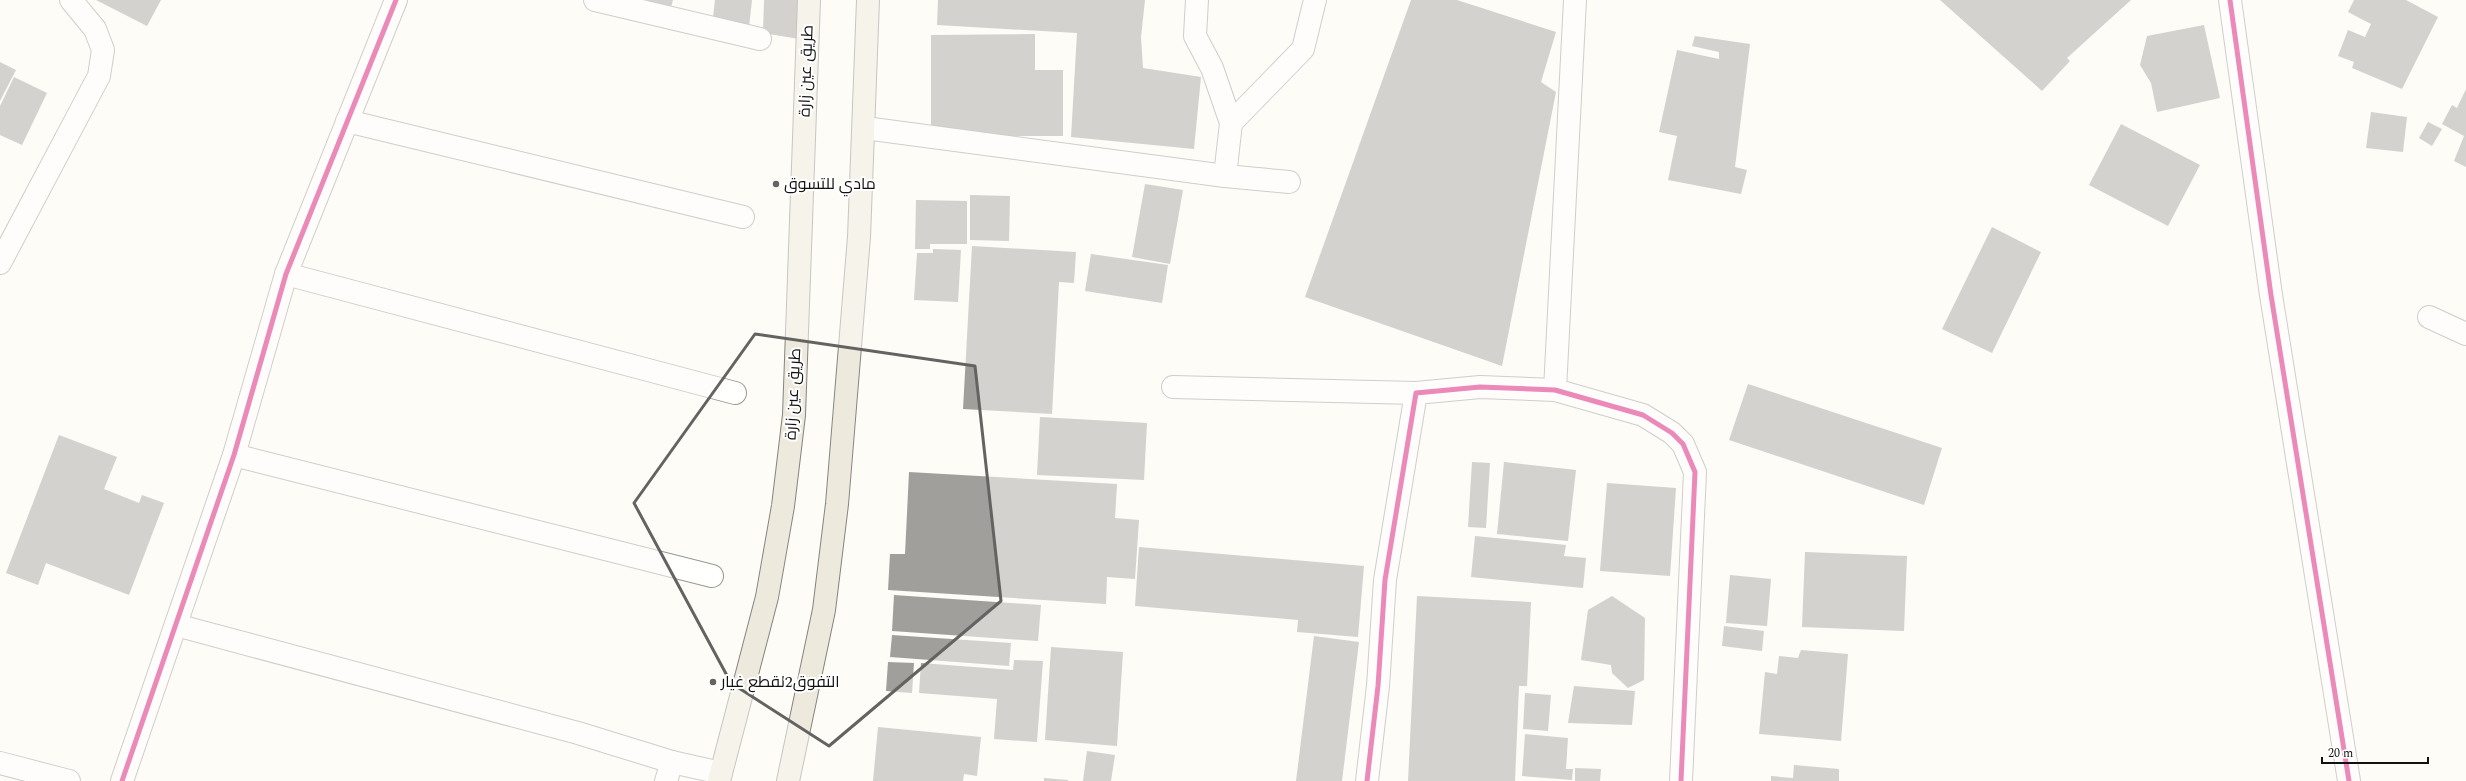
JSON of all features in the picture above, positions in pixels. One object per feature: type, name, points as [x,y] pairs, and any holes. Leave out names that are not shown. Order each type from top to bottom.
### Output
[{"type":"main road","name":"طريق عين زارة","points":[[720,777],[767,597],[783,506],[794,415],[809,0]]},
{"type":"main road","points":[[788,781],[824,610],[837,504],[859,237],[865,128],[868,0]]},
{"type":"street","points":[[0,263],[99,76],[102,50],[95,29],[71,0]]},
{"type":"street","points":[[122,781],[234,455],[286,274],[396,0]]},
{"type":"street","points":[[595,0],[760,39]]},
{"type":"street","points":[[1197,0],[1195,36],[1212,68],[1231,123],[1225,176]]},
{"type":"street","points":[[1231,123],[1303,49],[1315,0]]},
{"type":"street","points":[[1554,390],[1575,0]]},
{"type":"street","points":[[2230,0],[2271,295],[2349,781]]},
{"type":"street","points":[[347,121],[743,217]]},
{"type":"street","points":[[865,128],[1225,176],[1289,182]]},
{"type":"street","points":[[286,274],[735,393]]},
{"type":"street","points":[[2429,317],[2466,334]]},
{"type":"street","points":[[1173,387],[1416,392],[1480,387],[1554,390],[1643,415],[1672,433],[1683,444],[1695,472],[1681,781]]},
{"type":"street","points":[[1367,781],[1378,686],[1385,580],[1416,392]]},
{"type":"street","points":[[234,455],[712,576]]},
{"type":"street","points":[[176,625],[578,733],[669,772],[720,777]]},
{"type":"street","points":[[0,763],[69,781]]},
{"type":"highlighted area","points":[[755,334],[975,366],[1001,601],[829,746],[731,683],[634,503]]},
{"type":"building","points":[[96,0],[161,0],[147,26]]},
{"type":"building","points":[[625,0],[673,0],[670,11]]},
{"type":"building","points":[[715,0],[752,0],[749,27],[713,17]]},
{"type":"building","points":[[764,0],[802,0],[799,39],[763,33]]},
{"type":"building","points":[[938,0],[1145,0],[1141,37],[1143,68],[1201,77],[1194,149],[1071,137],[1077,33],[937,25]]},
{"type":"building","points":[[1411,0],[1457,0],[1556,32],[1541,82],[1556,92],[1502,366],[1305,297]]},
{"type":"building","points":[[1940,0],[2131,0],[2067,58],[2070,61],[2042,91]]},
{"type":"building","points":[[2354,0],[2406,0],[2438,17],[2402,89],[2352,68],[2354,62],[2338,56],[2348,30],[2365,37],[2371,24],[2348,12]]},
{"type":"building","points":[[2204,25],[2220,98],[2157,112],[2151,83],[2140,65],[2147,36]]},
{"type":"building","points":[[1035,34],[1035,70],[1063,70],[1063,136],[931,136],[931,35]]},
{"type":"building","points":[[1695,36],[1750,44],[1735,167],[1747,170],[1741,194],[1668,180],[1677,136],[1659,132],[1677,50],[1719,59],[1719,52],[1692,46]]},
{"type":"building","points":[[0,62],[16,70],[0,101]]},
{"type":"building","points":[[14,77],[47,93],[22,145],[0,135],[0,106]]},
{"type":"building","points":[[2466,89],[2466,167],[2454,161],[2464,136],[2442,124],[2452,105],[2457,108]]},
{"type":"building","points":[[2371,112],[2407,117],[2403,152],[2366,148]]},
{"type":"building","points":[[2428,122],[2442,129],[2432,146],[2419,138]]},
{"type":"building","points":[[2121,124],[2200,165],[2168,226],[2089,185]]},
{"type":"building","points":[[1145,184],[1183,190],[1170,264],[1132,257]]},
{"type":"building","points":[[970,195],[1010,196],[1009,241],[970,240]]},
{"type":"building","points":[[916,200],[967,201],[967,244],[930,244],[930,249],[915,249]]},
{"type":"building","points":[[1992,227],[2041,252],[1992,353],[1942,329]]},
{"type":"building","points":[[972,246],[1076,252],[1074,283],[1059,282],[1052,414],[963,409]]},
{"type":"building","points":[[933,249],[961,250],[958,302],[914,300],[917,253],[933,253]]},
{"type":"building","points":[[1091,254],[1168,265],[1162,303],[1085,291]]},
{"type":"building","points":[[1748,384],[1942,448],[1924,505],[1729,440]]},
{"type":"building","points":[[1040,417],[1147,423],[1144,480],[1037,475]]},
{"type":"building","points":[[59,435],[117,457],[104,489],[139,503],[142,495],[164,503],[129,595],[46,563],[38,585],[6,573]]},
{"type":"building","points":[[1472,462],[1490,463],[1486,528],[1468,527]]},
{"type":"building","points":[[1504,462],[1576,470],[1568,541],[1497,534]]},
{"type":"building","points":[[909,472],[1117,484],[1115,518],[1139,520],[1135,579],[1107,577],[1106,604],[888,590],[890,554],[905,554]]},
{"type":"building","points":[[1607,483],[1676,488],[1670,576],[1600,571]]},
{"type":"building","points":[[1475,536],[1566,545],[1564,556],[1586,558],[1583,588],[1471,577]]},
{"type":"building","points":[[1139,547],[1364,566],[1358,637],[1297,632],[1298,620],[1135,606]]},
{"type":"building","points":[[1805,552],[1907,556],[1904,631],[1802,627]]},
{"type":"building","points":[[1730,575],[1771,579],[1767,626],[1726,623]]},
{"type":"building","points":[[894,595],[1041,605],[1038,641],[892,631]]},
{"type":"building","points":[[1417,596],[1531,602],[1527,686],[1519,686],[1515,781],[1408,781]]},
{"type":"building","points":[[1612,596],[1645,618],[1644,680],[1628,688],[1612,673],[1611,665],[1581,660],[1588,610]]},
{"type":"building","points":[[1724,626],[1764,631],[1762,651],[1722,646]]},
{"type":"building","points":[[892,635],[1011,643],[1009,666],[890,657]]},
{"type":"building","points":[[1314,636],[1359,642],[1342,781],[1296,781]]},
{"type":"building","points":[[1051,647],[1123,652],[1117,746],[1045,740]]},
{"type":"building","points":[[1801,650],[1848,654],[1841,741],[1759,734],[1765,672],[1777,674],[1779,656],[1798,658]]},
{"type":"building","points":[[1014,660],[1043,661],[1037,742],[994,739],[997,699],[919,693],[921,663],[1013,670]]},
{"type":"building","points":[[888,662],[914,663],[912,693],[886,691]]},
{"type":"building","points":[[1574,686],[1635,691],[1632,725],[1568,723]]},
{"type":"building","points":[[1525,693],[1551,695],[1548,731],[1523,729]]},
{"type":"building","points":[[878,727],[981,737],[977,776],[964,774],[963,781],[873,781]]},
{"type":"building","points":[[1525,734],[1568,738],[1566,769],[1573,769],[1572,780],[1522,776]]},
{"type":"building","points":[[1087,751],[1115,755],[1111,781],[1083,781]]},
{"type":"building","points":[[1794,765],[1839,769],[1839,781],[1771,781],[1771,776],[1793,778]]},
{"type":"building","points":[[1575,768],[1601,769],[1600,781],[1575,781]]},
{"type":"building","points":[[1044,778],[1068,780],[1068,781],[1044,781]]},
{"type":"cycle path","points":[[122,781],[234,455],[286,274],[396,0]]},
{"type":"cycle path","points":[[2230,0],[2271,295],[2349,781]]},
{"type":"cycle path","points":[[1367,781],[1378,686],[1385,580],[1416,393],[1480,387],[1555,390],[1643,415],[1672,433],[1683,444],[1695,472],[1681,781]]},
{"type":"place","name":"مادي للتسوق","points":[[776,184]]},
{"type":"place","name":"التفوق2لقطع غيار","points":[[713,682]]}]
